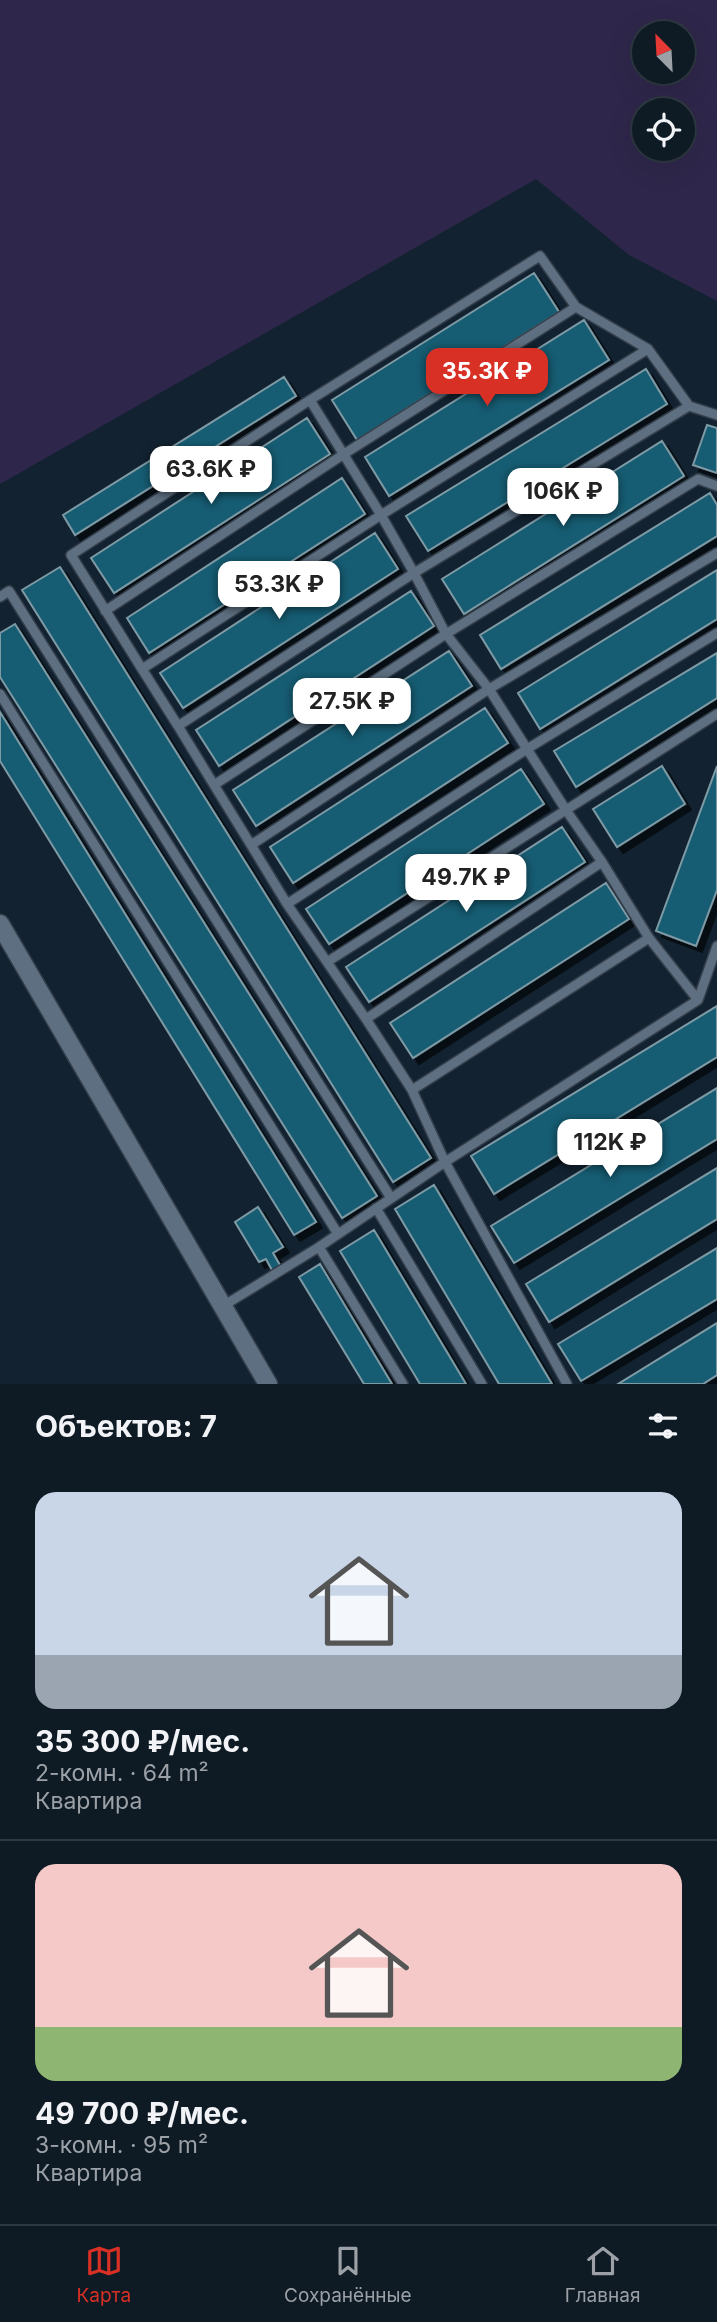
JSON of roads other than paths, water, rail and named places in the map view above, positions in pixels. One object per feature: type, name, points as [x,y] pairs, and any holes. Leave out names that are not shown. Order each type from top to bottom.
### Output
[{"type":"street","points":[[0,924],[268,1384]]},
{"type":"lane","points":[[567,1384],[445,1162],[412,1090],[288,904],[71,555],[540,256],[576,307],[648,349],[689,406],[717,415]]},
{"type":"lane","points":[[105,611],[344,454],[576,307]]},
{"type":"lane","points":[[142,669],[381,515],[648,349]]},
{"type":"lane","points":[[310,401],[381,515],[446,634],[489,689],[649,938],[698,1000]]},
{"type":"lane","points":[[178,726],[414,573],[689,406]]},
{"type":"lane","points":[[214,785],[446,634],[698,479],[717,486]]},
{"type":"lane","points":[[251,845],[489,689],[717,553]]},
{"type":"lane","points":[[0,597],[9,591],[391,1198]]},
{"type":"lane","points":[[288,904],[527,749],[717,633]]},
{"type":"lane","points":[[0,694],[338,1234]]},
{"type":"lane","points":[[327,961],[717,714]]},
{"type":"lane","points":[[366,1019],[602,862]]},
{"type":"lane","points":[[412,1090],[649,938]]},
{"type":"lane","points":[[223,1307],[698,1000],[717,946]]},
{"type":"lane","points":[[376,1208],[482,1384]]},
{"type":"lane","points":[[319,1247],[403,1384]]}]
